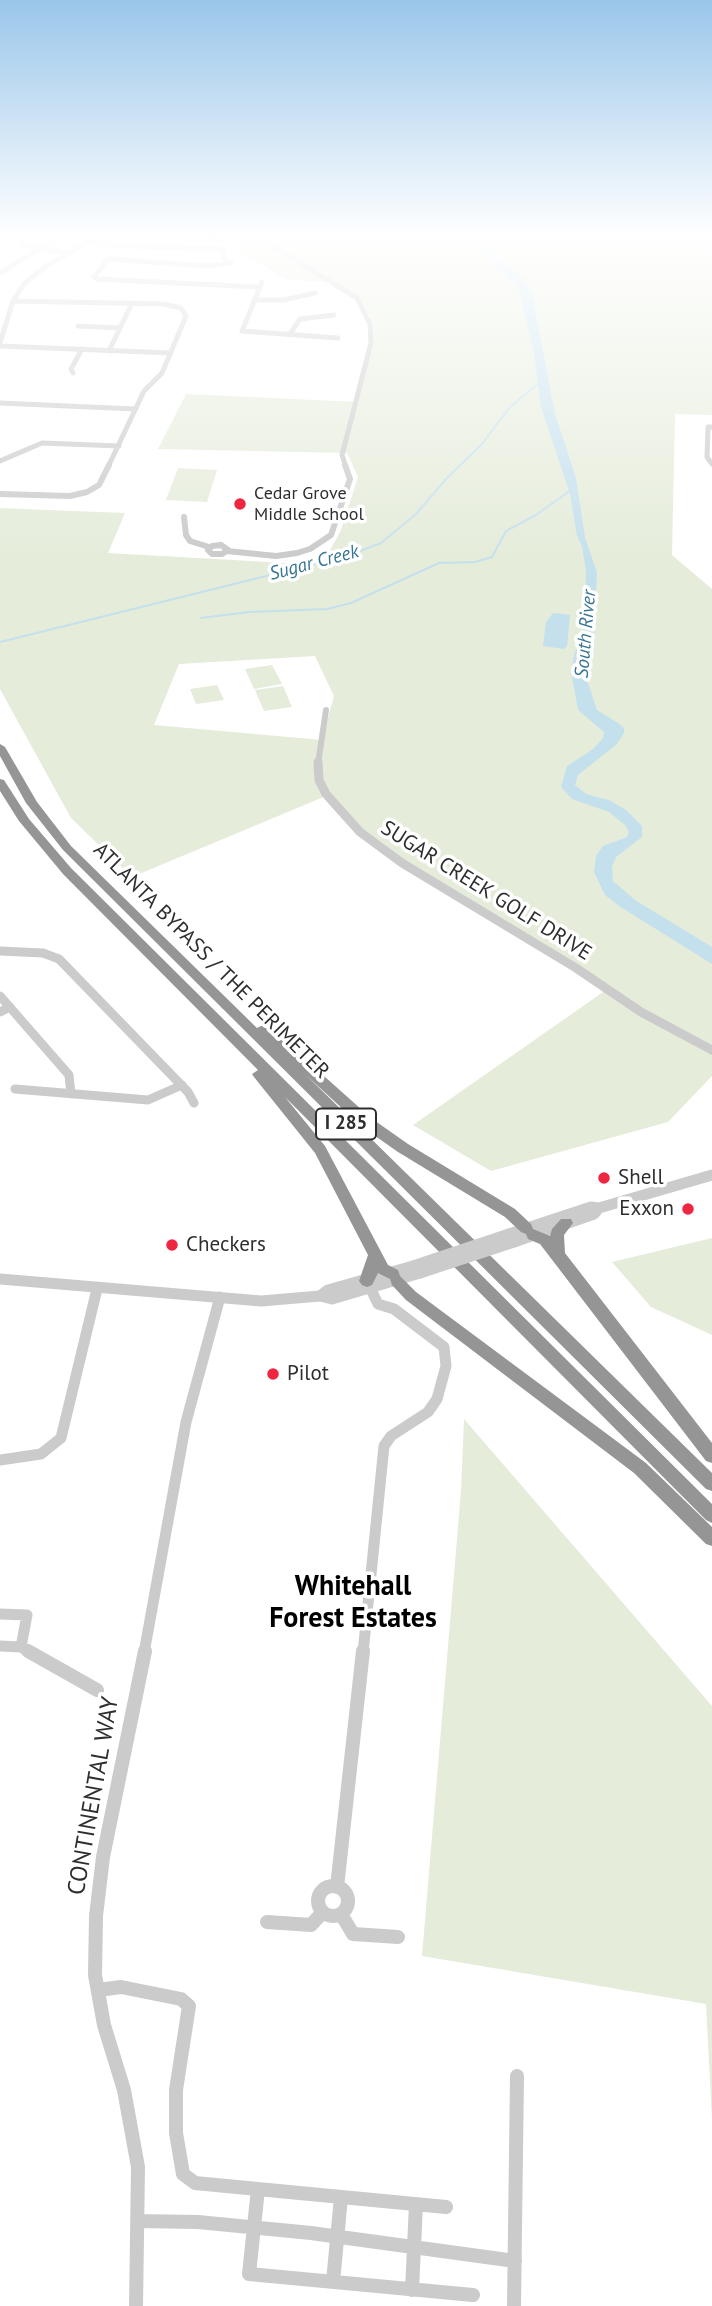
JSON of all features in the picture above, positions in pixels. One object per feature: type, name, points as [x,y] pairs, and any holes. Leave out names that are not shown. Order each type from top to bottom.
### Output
[{"type":"highway","name":"ATLANTA BYPASS / THE PERIMETER","points":[[0,747],[32,803],[67,848],[712,1484]]},
{"type":"highway","name":"ATLANTA BYPASS / THE PERIMETER","points":[[0,782],[24,821],[59,862],[712,1515]]},
{"type":"highway","points":[[174,953],[242,1010],[366,1122],[403,1148],[510,1213],[529,1232],[545,1240],[712,1457]]},
{"type":"highway","points":[[222,1026],[320,1150],[383,1269],[411,1296],[640,1468],[712,1538]]},
{"type":"highway","points":[[559,1256],[557,1232],[566,1223]]},
{"type":"highway","points":[[368,1286],[374,1255]]},
{"type":"street","points":[[13,346],[171,353]]},
{"type":"street","points":[[109,351],[112,346]]},
{"type":"street","points":[[0,494],[61,496],[87,492],[102,481],[144,391],[160,376],[174,346]]},
{"type":"street","points":[[184,517],[186,535],[190,541],[209,547],[221,545],[226,547],[227,551],[276,556],[297,554],[331,535],[350,480],[342,455],[370,346]]},
{"type":"street","points":[[73,373],[71,369],[82,349]]},
{"type":"street","points":[[0,403],[136,409]]},
{"type":"street","points":[[712,427],[708,427],[708,457],[712,464]]},
{"type":"street","points":[[0,461],[42,443],[119,446]]},
{"type":"street","name":"SUGAR CREEK GOLF DRIVE","points":[[326,710],[318,761],[319,780],[337,807],[360,832],[402,863],[576,968],[641,1012],[712,1050]]},
{"type":"street","points":[[0,951],[43,953],[59,959],[182,1085],[194,1103]]},
{"type":"street","points":[[0,996],[69,1075],[71,1094]]},
{"type":"street","points":[[0,1012],[10,1007]]},
{"type":"street","points":[[15,1089],[148,1100],[182,1085]]},
{"type":"street","points":[[0,1279],[261,1301],[320,1296],[332,1299],[529,1232],[591,1207],[599,1208],[712,1175]]},
{"type":"street","points":[[529,1232],[594,1214],[599,1208]]},
{"type":"street","points":[[337,1886],[384,1446],[391,1436],[428,1412],[438,1399],[446,1366],[444,1347],[439,1341],[394,1309],[378,1304],[368,1286]]},
{"type":"street","points":[[0,1460],[41,1454],[61,1438],[97,1289]]},
{"type":"street","name":"CONTINENTAL WAY","points":[[136,2306],[138,2167],[124,2090],[104,2025],[95,1975],[96,1916],[103,1857],[150,1625],[186,1422],[220,1297]]},
{"type":"street","points":[[0,1614],[27,1615],[21,1647]]},
{"type":"street","points":[[0,1646],[21,1647],[97,1690]]},
{"type":"street","points":[[337,1886],[345,1892],[348,1902],[341,1914],[331,1917],[323,1912],[319,1903],[321,1894],[328,1887],[337,1886]]},
{"type":"street","points":[[268,1923],[311,1925],[323,1912]]},
{"type":"street","points":[[341,1914],[353,1934],[398,1937]]},
{"type":"street","points":[[98,1990],[121,1987],[181,1999],[187,2003],[190,2012],[176,2090],[176,2133],[183,2174],[195,2183],[446,2207]]},
{"type":"street","points":[[514,2306],[517,2076]]},
{"type":"street","points":[[258,2189],[249,2274],[473,2295]]},
{"type":"street","points":[[333,2282],[341,2197]]},
{"type":"street","points":[[412,2290],[416,2204]]},
{"type":"street","points":[[138,2221],[254,2228],[515,2261]]},
{"type":"green space","points":[[373,346],[712,346],[712,415],[675,414],[672,555],[712,589],[712,1076],[668,1122],[491,1171],[413,1125],[606,990],[394,857],[326,796],[132,877],[71,818],[0,689],[0,508],[125,513],[108,553],[322,565],[341,530],[358,477],[347,453],[158,449],[186,394],[357,402],[361,378]],"holes":[[[315,656],[334,696],[322,740],[154,725],[179,664]]]},
{"type":"green space","points":[[178,468],[217,470],[207,502],[166,500]]},
{"type":"green space","points":[[272,665],[282,684],[254,689],[245,669]]},
{"type":"green space","points":[[217,685],[224,700],[196,704],[190,689]]},
{"type":"green space","points":[[283,686],[292,707],[264,711],[255,690]]},
{"type":"green space","points":[[712,1238],[712,1335],[651,1307],[612,1262]]},
{"type":"green space","points":[[464,1419],[712,1706],[712,2119],[706,2004],[422,1956],[461,1491]]},
{"type":"water","name":"South River","points":[[532,346],[542,346],[555,414],[576,478],[585,537],[597,573],[593,652],[586,677],[597,710],[624,728],[617,744],[578,775],[575,785],[586,794],[609,800],[626,810],[642,826],[642,837],[616,857],[612,867],[613,881],[635,900],[712,947],[712,964],[605,895],[594,872],[596,856],[603,846],[627,837],[629,832],[625,825],[609,812],[572,799],[561,787],[567,766],[593,749],[603,738],[604,732],[578,710],[571,671],[575,652],[581,642],[586,571],[570,494],[541,407]]},
{"type":"water","points":[[553,613],[570,615],[567,646],[564,649],[543,646],[546,622]]},
{"type":"waterway","name":"Sugar Creek","points":[[0,642],[347,556],[381,543],[416,514],[447,478],[482,444],[510,407],[539,383]]},
{"type":"waterway","points":[[201,618],[249,612],[327,609],[351,603],[439,563],[475,562],[492,557],[506,531],[536,515],[571,490]]},
{"type":"place","name":"Cedar Grove Middle School","points":[[240,504]]},
{"type":"place","name":"Shell","points":[[604,1178]]},
{"type":"place","name":"Exxon","points":[[688,1209]]},
{"type":"place","name":"Checkers","points":[[172,1245]]},
{"type":"place","name":"Pilot","points":[[273,1374]]},
{"type":"district","name":"Whitehall Forest Estates","points":[[353,1603]]}]
